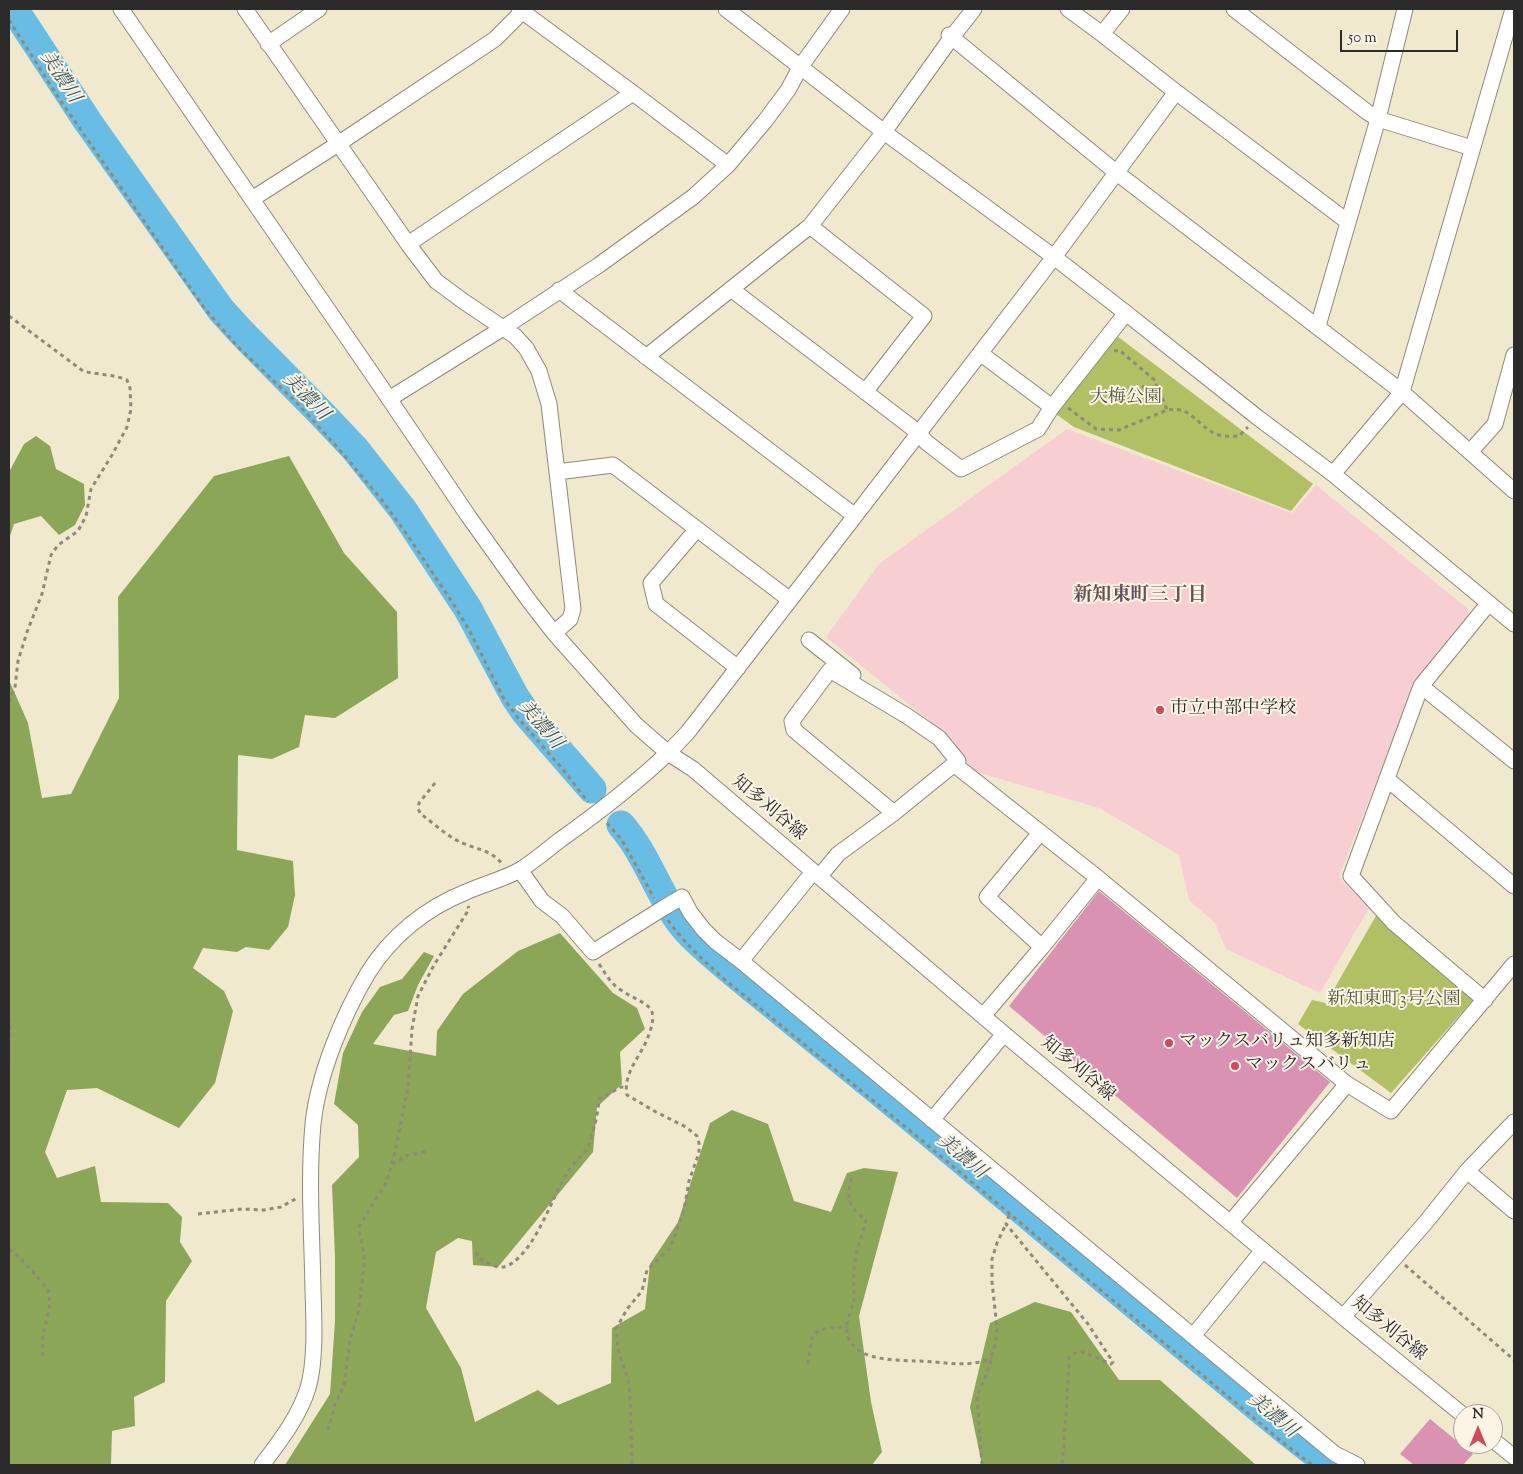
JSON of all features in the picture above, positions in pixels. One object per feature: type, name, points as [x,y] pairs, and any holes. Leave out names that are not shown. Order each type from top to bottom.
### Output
[{"type":"street","name":"知多刈谷線","points":[[122,9],[495,556],[554,633],[636,725],[668,753],[693,769],[1004,1034],[1342,1317],[1453,1407]]},
{"type":"street","points":[[245,9],[408,244],[436,281],[463,302],[515,336],[534,360],[544,383],[549,404],[573,609],[570,619],[554,633]]},
{"type":"street","points":[[268,44],[319,9]]},
{"type":"street","points":[[726,9],[884,132],[1054,257],[1257,417],[1333,474],[1514,624]]},
{"type":"street","points":[[389,399],[606,261],[693,198],[728,165],[765,121],[842,9]]},
{"type":"street","points":[[646,357],[810,226],[884,132],[950,36],[974,9]]},
{"type":"street","points":[[1068,9],[1348,222]]},
{"type":"street","points":[[1102,34],[1122,9]]},
{"type":"street","points":[[1234,9],[1378,119],[1472,148]]},
{"type":"street","points":[[1333,474],[1402,392],[1513,9]]},
{"type":"street","points":[[252,199],[495,39],[522,10],[728,165]]},
{"type":"street","points":[[1318,326],[1378,119],[1403,10]]},
{"type":"street","points":[[950,36],[1117,173],[1402,392],[1514,491]]},
{"type":"street","points":[[262,1465],[298,1413],[308,1388],[314,1308],[311,1192],[313,1123],[317,1098],[333,1046],[369,972],[398,935],[412,923],[436,906],[520,870],[639,780],[688,732],[1054,257],[1176,92]]},
{"type":"street","points":[[408,244],[633,93]]},
{"type":"street","points":[[810,226],[924,316],[865,392]]},
{"type":"street","points":[[731,289],[919,433],[926,442],[961,469],[1038,429],[1060,405],[1126,313]]},
{"type":"street","points":[[559,290],[855,516]]},
{"type":"street","points":[[980,353],[1060,405]]},
{"type":"street","points":[[1470,452],[1495,424],[1513,363]]},
{"type":"street","points":[[557,472],[613,465],[790,600]]},
{"type":"street","points":[[697,530],[651,583],[656,604],[738,668]]},
{"type":"street","points":[[1485,1000],[1394,924],[1351,876],[1422,686],[1489,604]]},
{"type":"street","points":[[809,640],[857,678],[855,684]]},
{"type":"street","points":[[741,961],[816,875],[838,854],[894,813],[958,761],[939,738],[907,716],[830,670],[792,721],[794,730],[894,813]]},
{"type":"street","points":[[1422,686],[1514,761]]},
{"type":"street","points":[[955,765],[1098,878],[1347,1084],[1391,1111],[1514,964]]},
{"type":"street","points":[[1387,779],[1514,886]]},
{"type":"street","points":[[1040,833],[987,897],[1042,947]]},
{"type":"street","points":[[520,870],[542,901],[562,916],[593,952],[682,897],[690,912],[715,942],[741,961],[1336,1454],[1357,1465]]},
{"type":"street","points":[[983,1016],[1098,878]]},
{"type":"street","points":[[932,1120],[1004,1034]]},
{"type":"street","points":[[1230,1223],[1347,1084]]},
{"type":"street","points":[[1342,1317],[1426,1222],[1467,1171],[1514,1122]]},
{"type":"street","points":[[1467,1171],[1514,1211]]},
{"type":"street","points":[[1193,1336],[1263,1250]]},
{"type":"path","points":[[9,316],[83,370],[96,374],[117,376],[127,380],[130,388],[131,409],[127,427],[112,456],[91,488],[86,516],[78,531],[58,545],[51,555],[42,594],[18,660],[15,687],[9,703]]},
{"type":"path","points":[[1113,351],[1119,350],[1156,381],[1157,392]]},
{"type":"path","points":[[1142,386],[1162,396],[1167,410]]},
{"type":"path","points":[[1060,405],[1074,401]]},
{"type":"path","points":[[1060,405],[1096,429],[1119,430],[1176,408],[1185,410],[1209,430],[1221,436],[1239,436],[1257,417]]},
{"type":"path","points":[[435,783],[419,803],[418,809],[421,814],[452,838],[497,858],[502,864],[505,876]]},
{"type":"path","points":[[328,1430],[344,1386],[350,1340],[358,1312],[364,1267],[360,1225],[385,1186],[392,1164],[408,1087],[412,1028],[418,996],[434,965],[469,909],[468,900]]},
{"type":"path","points":[[593,952],[612,983],[646,1004],[654,1014],[644,1045],[628,1075],[625,1087],[626,1095],[686,1127],[697,1136],[699,1143],[699,1153],[689,1182],[684,1210],[673,1241],[669,1249],[647,1270],[642,1291],[627,1309],[616,1330],[618,1350],[628,1380],[630,1395],[632,1465]]},
{"type":"path","points":[[9,1017],[9,1062]]},
{"type":"path","points":[[477,1252],[478,1257],[501,1268],[509,1265],[519,1257],[540,1230],[569,1169],[582,1156],[589,1145],[599,1099],[620,1087],[625,1087]]},
{"type":"path","points":[[392,1164],[408,1155],[426,1152]]},
{"type":"path","points":[[851,1178],[851,1206],[854,1211],[866,1220],[854,1263],[853,1308],[847,1327],[849,1339],[854,1347],[861,1353],[896,1360],[959,1364],[983,1362],[992,1358]]},
{"type":"path","points":[[198,1214],[242,1209],[264,1210],[281,1207],[311,1192]]},
{"type":"path","points":[[982,1465],[977,1396],[996,1346],[997,1328],[992,1282],[992,1259],[1009,1215]]},
{"type":"path","points":[[1006,1224],[1088,1324],[1113,1362],[1111,1364],[1083,1352],[1076,1352],[1069,1357],[1062,1465]]},
{"type":"path","points":[[9,1249],[22,1260],[48,1289],[50,1304],[43,1336],[43,1359]]},
{"type":"path","points":[[1396,1257],[1514,1360]]},
{"type":"path","points":[[808,1364],[812,1337],[817,1332],[830,1328],[847,1327]]},
{"type":"shaded area","name":"市立中部中学校","points":[[1067,429],[1292,513],[1316,485],[1468,609],[1468,617],[1415,683],[1339,877],[1369,908],[1320,993],[1226,949],[1215,923],[1189,900],[1179,855],[1099,808],[973,771],[948,736],[826,637],[879,564]]},
{"type":"green space","name":"大梅公園","points":[[1117,336],[1313,484],[1291,511],[1074,427],[1056,414]]},
{"type":"green space","points":[[36,436],[50,446],[56,469],[84,484],[85,505],[75,525],[59,535],[41,516],[14,524],[9,539],[9,472],[24,444]]},
{"type":"green space","points":[[289,456],[344,553],[397,612],[398,678],[335,718],[305,715],[299,747],[272,759],[238,755],[237,850],[293,861],[295,895],[288,927],[269,950],[246,947],[237,952],[203,948],[193,968],[224,991],[233,1011],[215,1083],[179,1128],[97,1088],[67,1090],[45,1152],[57,1178],[95,1166],[101,1202],[168,1203],[182,1217],[180,1242],[192,1261],[166,1301],[165,1382],[134,1397],[135,1426],[112,1431],[111,1464],[115,1465],[9,1465],[9,680],[28,723],[42,798],[71,794],[119,698],[118,597],[214,476]]},
{"type":"green space","name":"新知東町3号公園","points":[[1377,914],[1480,992],[1391,1093],[1298,1024],[1312,1000],[1326,1003]]},
{"type":"green space","points":[[560,933],[613,993],[637,1008],[645,1029],[620,1052],[622,1084],[597,1107],[593,1152],[498,1267],[473,1265],[472,1241],[458,1238],[436,1252],[426,1308],[461,1368],[475,1422],[538,1390],[558,1405],[611,1383],[612,1328],[645,1309],[650,1264],[678,1222],[710,1123],[732,1110],[768,1124],[794,1201],[831,1212],[847,1173],[864,1168],[898,1172],[859,1316],[871,1402],[882,1452],[872,1465],[285,1465],[330,1394],[335,1321],[332,1185],[359,1157],[358,1125],[334,1104],[343,1053],[362,1012],[380,987],[402,979],[424,952],[434,956],[418,985],[408,1011],[394,1015],[373,1044],[436,1056],[437,1031],[463,994],[518,951]]},
{"type":"green space","points":[[1035,1302],[1071,1312],[1119,1380],[1160,1380],[1256,1465],[982,1465],[970,1407],[990,1323]]},
{"type":"building","name":"マックスバリュ知多新知店","points":[[1099,891],[1330,1082],[1237,1198],[1009,1006]]},
{"type":"building","points":[[1430,1419],[1453,1438],[1453,1454],[1473,1454],[1463,1465],[1414,1465],[1400,1454]]},
{"type":"waterway","name":"美濃川","points":[[14,9],[88,122],[221,310],[355,449],[403,510],[468,609],[515,697],[526,713],[592,789]]},
{"type":"waterway","name":"美濃川","points":[[621,825],[640,852],[680,922],[710,953],[923,1127],[1266,1414],[1331,1465]]},
{"type":"place","name":"市立中部中学校","points":[[1160,710]]},
{"type":"place","name":"マックスバリュ知多新知店","points":[[1169,1043]]},
{"type":"place","name":"マックスバリュ","points":[[1235,1066]]},
{"type":"district","name":"新知東町三丁目","points":[[1140,597]]}]
